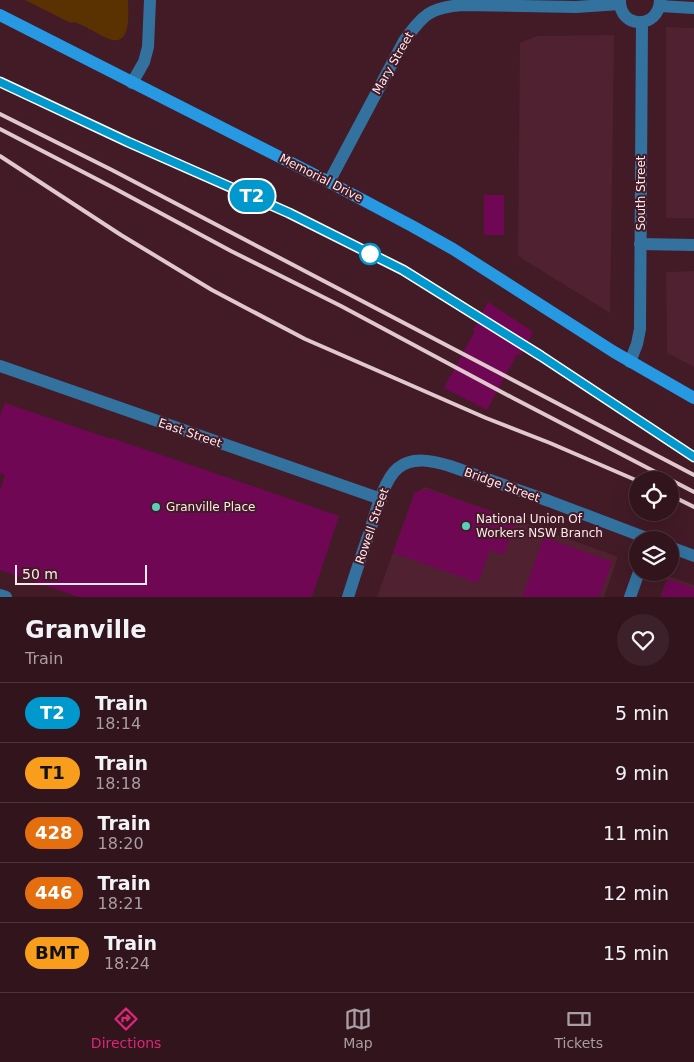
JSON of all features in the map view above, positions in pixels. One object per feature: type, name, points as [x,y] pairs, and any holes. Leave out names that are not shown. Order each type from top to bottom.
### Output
[{"type":"main road","name":"Memorial Drive","points":[[0,16],[329,182],[453,249],[630,362],[694,398]]},
{"type":"street","points":[[132,82],[144,62],[148,47],[150,0]]},
{"type":"street","points":[[620,2],[623,14],[627,18],[631,21],[642,22],[654,17],[658,12],[660,3],[694,8]]},
{"type":"street","name":"Mary Street","points":[[329,182],[401,46],[416,24],[428,14],[445,6],[576,7],[620,2]]},
{"type":"street","name":"South Street","points":[[630,362],[640,329],[642,22]]},
{"type":"street","points":[[640,244],[694,244]]},
{"type":"street","name":"East Street","points":[[0,366],[380,499]]},
{"type":"street","name":"Bridge Street","points":[[407,462],[422,460],[436,462],[549,501],[629,532]]},
{"type":"street","name":"Rowell Street","points":[[348,597],[380,499],[390,477],[397,468],[407,462]]},
{"type":"street","points":[[679,550],[694,556]]},
{"type":"street","points":[[630,597],[636,581]]},
{"type":"street","points":[[0,595],[6,597]]},
{"type":"shaded area","points":[[25,0],[128,0],[128,26],[123,37],[118,40],[112,40],[75,22],[71,23]]},
{"type":"shaded area","points":[[666,27],[694,28],[694,218],[666,218]]},
{"type":"shaded area","points":[[614,35],[610,313],[518,256],[520,43],[537,36]]},
{"type":"shaded area","points":[[694,271],[694,367],[667,353],[666,272]]},
{"type":"shaded area","points":[[425,487],[618,557],[604,597],[377,597],[414,494]]},
{"type":"shaded area","points":[[679,580],[694,585],[694,597],[660,597],[666,581]]},
{"type":"building","points":[[484,195],[504,195],[504,235],[484,235]]},
{"type":"building","points":[[488,302],[533,332],[521,355],[517,354],[487,410],[444,388],[475,331],[473,330]]},
{"type":"building","name":"Granville Place","points":[[5,403],[339,516],[312,597],[79,597],[0,570],[0,490],[5,475],[0,473],[0,416]]},
{"type":"building","points":[[427,489],[516,520],[504,555],[490,550],[478,583],[393,553],[415,492]]},
{"type":"building","points":[[544,537],[612,562],[599,597],[522,597]]},
{"type":"building","points":[[667,581],[674,581],[694,588],[694,597],[661,597]]},
{"type":"railway","points":[[0,82],[128,142],[289,213],[403,270],[694,457]]},
{"type":"railway","points":[[0,114],[112,170],[694,475]]},
{"type":"railway","points":[[0,129],[694,492]]},
{"type":"railway","points":[[0,156],[121,235],[212,290],[305,339],[486,418],[629,477]]},
{"type":"railway","points":[[679,500],[694,507]]},
{"type":"train","name":"T2","points":[[0,82],[128,142],[289,213],[403,270],[541,356],[694,457]]},
{"type":"place","name":"Granville Place","points":[[156,507]]},
{"type":"place","name":"National Union Of Workers NSW Branch","points":[[466,526]]}]
